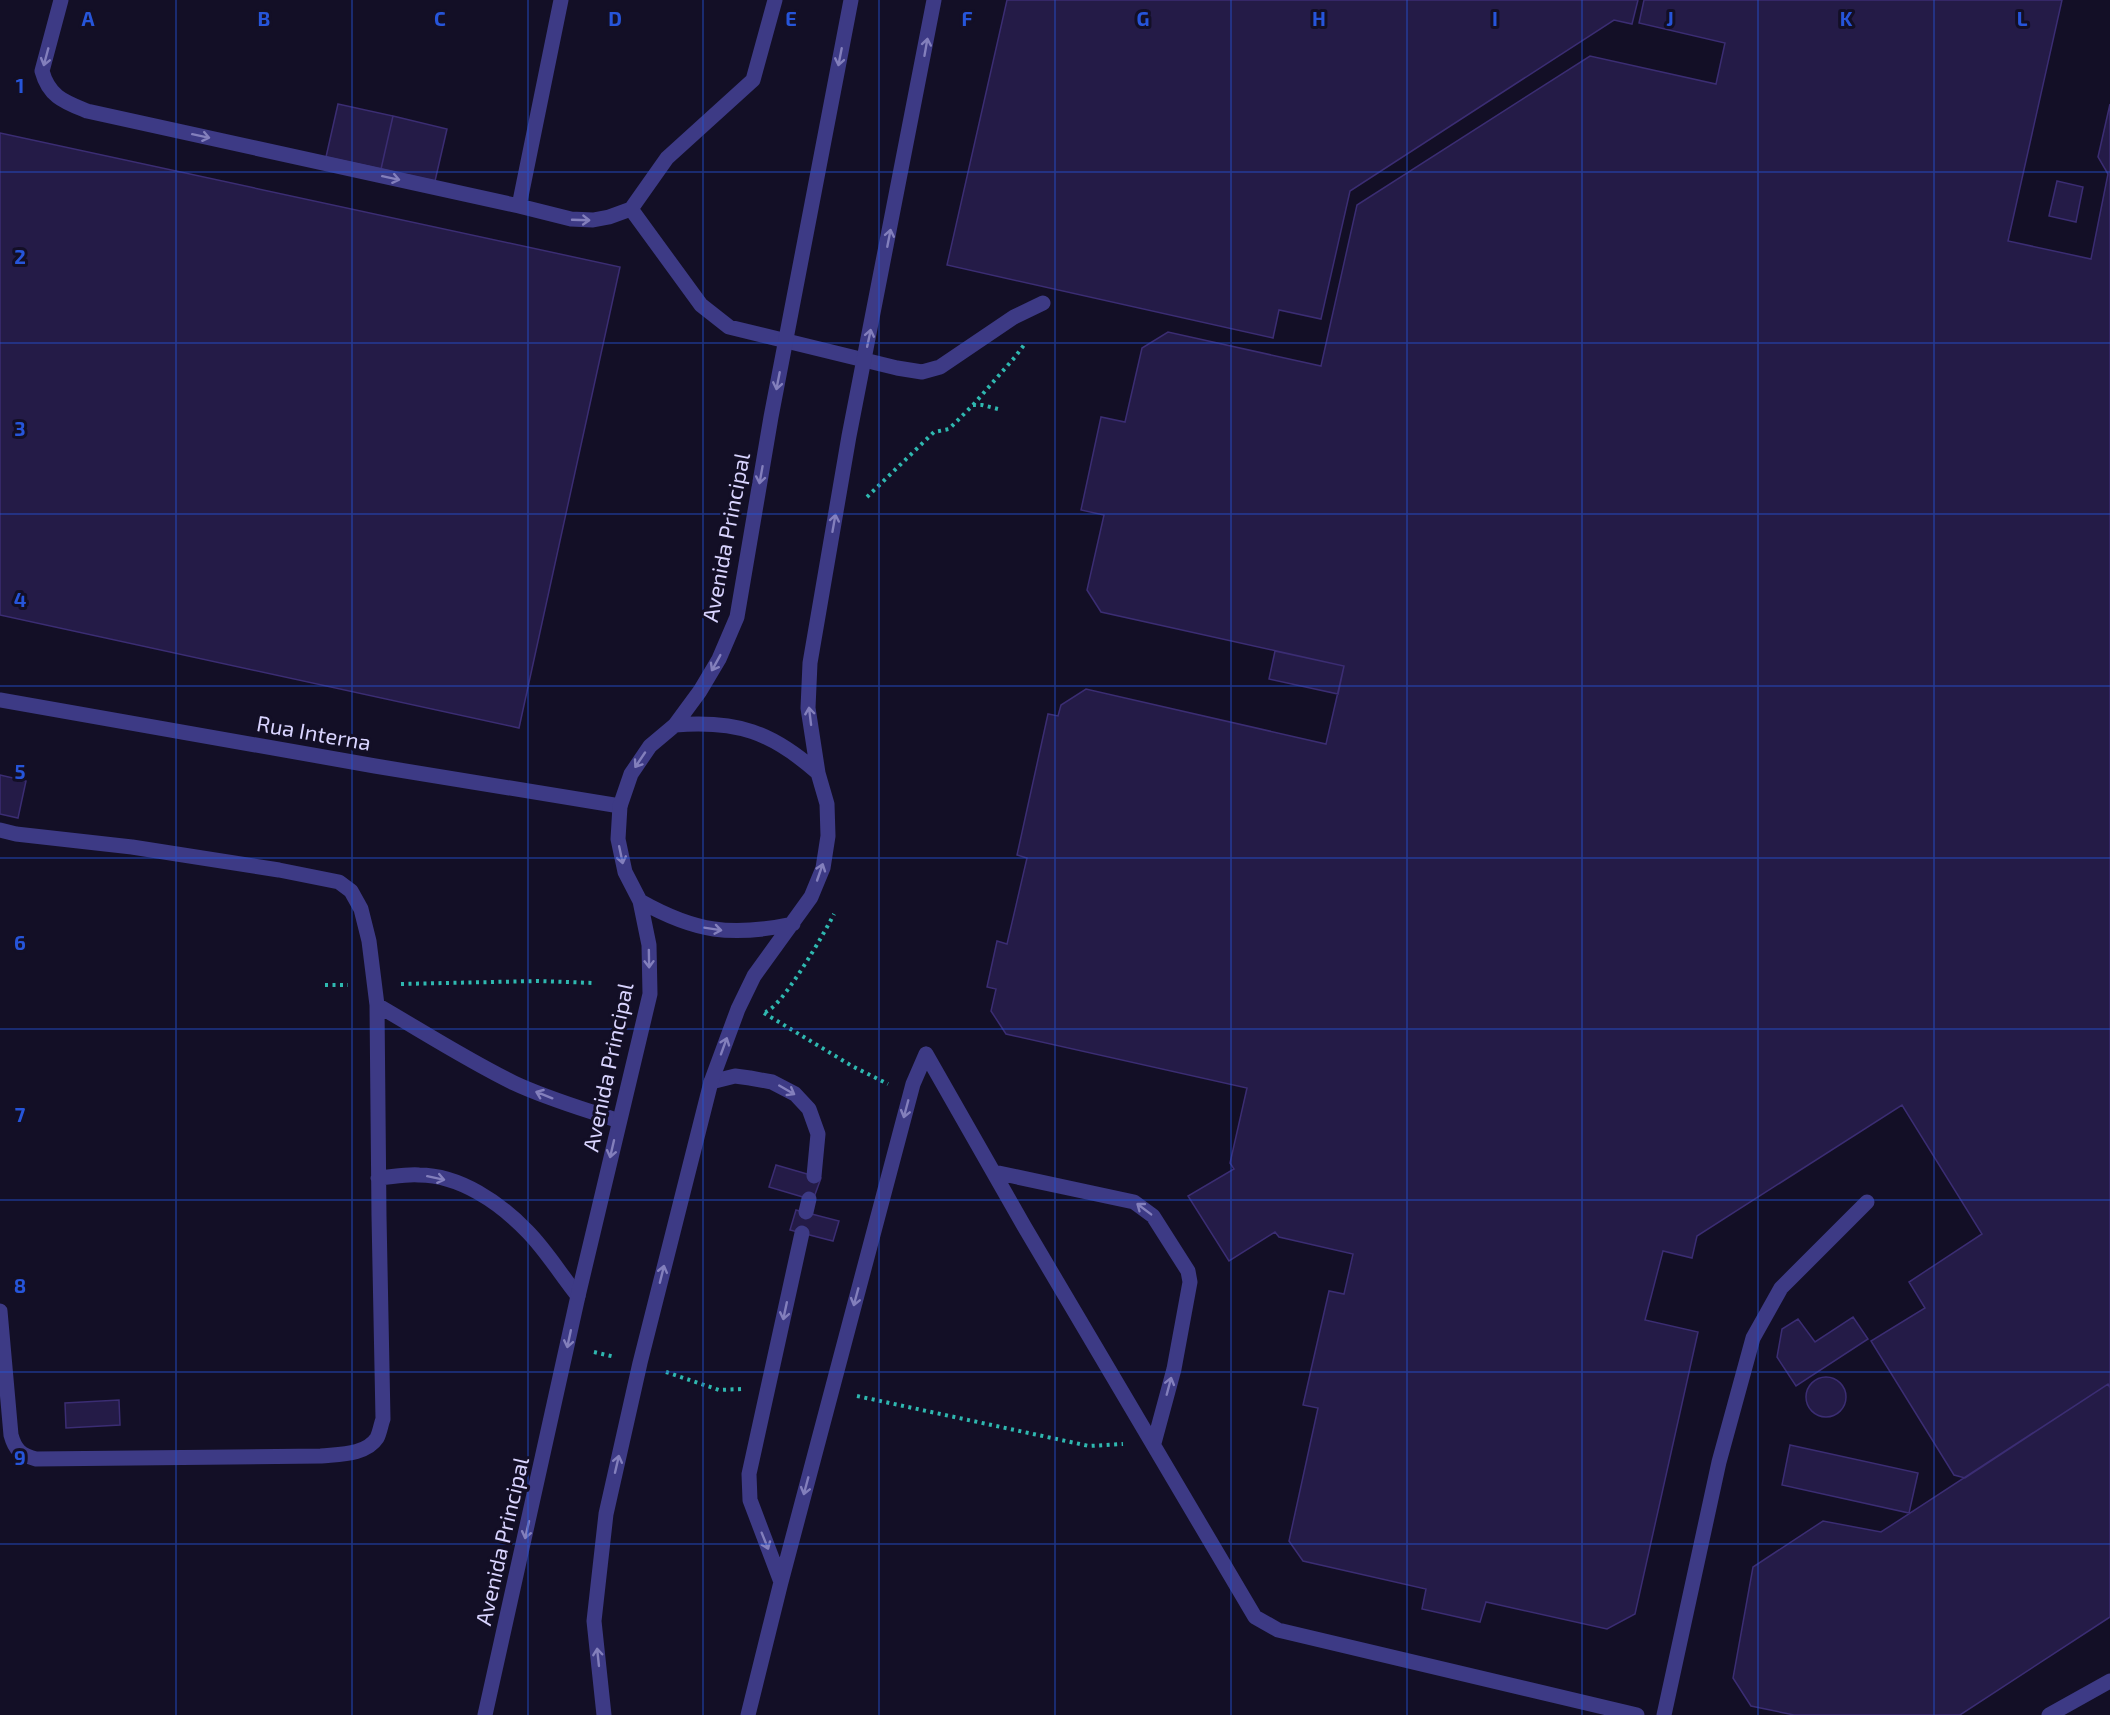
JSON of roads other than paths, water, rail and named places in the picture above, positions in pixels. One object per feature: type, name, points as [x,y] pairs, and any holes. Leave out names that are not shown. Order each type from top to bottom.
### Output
[{"type":"street","points":[[61,0],[42,71],[49,87],[64,102],[87,111],[571,219],[593,220],[609,217],[631,208],[667,158],[753,80],[775,0]]},
{"type":"street","points":[[519,206],[561,0]]},
{"type":"street","name":"Avenida Principal","points":[[485,1715],[578,1296],[650,994],[649,945],[640,901],[625,872],[618,839],[620,806],[631,774],[650,746],[675,725],[700,691],[719,659],[737,617],[771,417],[851,0]]},
{"type":"street","points":[[604,1715],[594,1621],[606,1514],[640,1363],[711,1082],[738,1009],[754,976],[811,897],[823,868],[828,836],[827,804],[818,774],[808,708],[810,663],[849,436],[934,0]]},
{"type":"street","points":[[631,208],[701,305],[729,327],[897,368],[922,372],[940,367],[1014,317],[1043,303]]},
{"type":"street","name":"Rua Interna","points":[[0,700],[375,766],[620,806]]},
{"type":"street","points":[[675,725],[706,723],[748,730],[768,737],[795,753],[818,774]]},
{"type":"street","points":[[0,830],[16,834],[155,850],[279,870],[339,882],[351,891],[361,909],[369,941],[377,1005],[383,1419],[377,1438],[367,1448],[348,1454],[36,1459],[26,1456],[14,1447],[11,1435],[0,1311]]},
{"type":"street","points":[[640,901],[668,917],[698,926],[729,931],[761,930],[793,924]]},
{"type":"street","points":[[377,1005],[516,1084],[619,1121]]},
{"type":"street","points":[[748,1715],[781,1581],[910,1095],[926,1054],[1256,1617],[1278,1630],[1637,1715]]},
{"type":"street","points":[[711,1082],[735,1076],[750,1078],[772,1082],[795,1094],[809,1109],[818,1134],[814,1176]]},
{"type":"street","points":[[994,1172],[1134,1202],[1153,1216],[1188,1271],[1190,1282],[1174,1369],[1154,1443]]},
{"type":"street","points":[[378,1178],[421,1174],[470,1188],[498,1205],[528,1232],[578,1296]]},
{"type":"street","points":[[1664,1715],[1719,1462],[1752,1338],[1781,1288],[1868,1202]]},
{"type":"street","points":[[781,1581],[750,1500],[749,1474],[802,1233]]},
{"type":"street","points":[[2049,1715],[2110,1681]]}]
